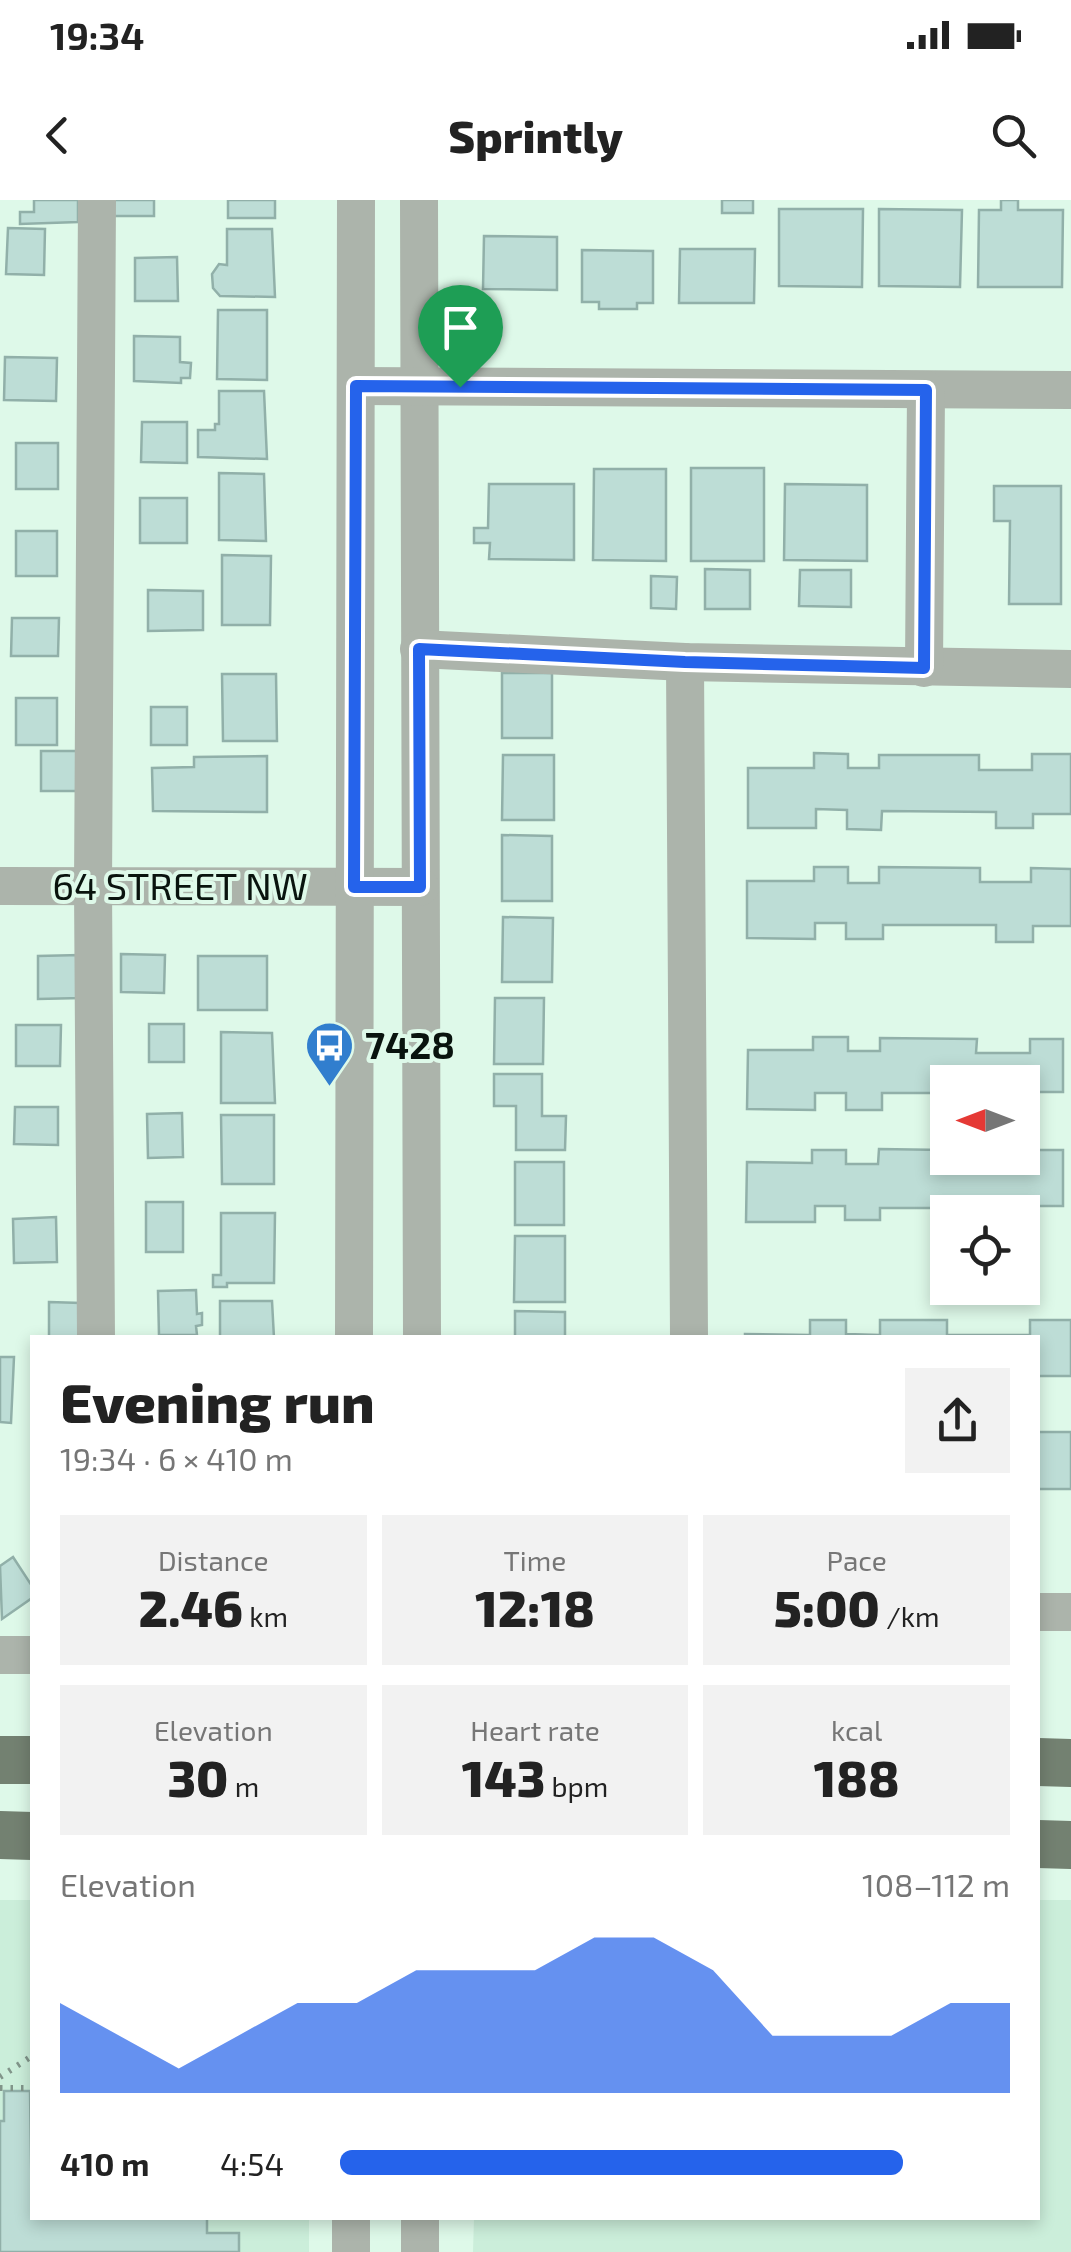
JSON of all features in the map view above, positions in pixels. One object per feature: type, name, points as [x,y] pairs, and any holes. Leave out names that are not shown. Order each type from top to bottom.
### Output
[{"type":"main road","points":[[0,1760],[30,1760]]},
{"type":"main road","points":[[1040,1762],[1071,1762]]},
{"type":"main road","points":[[0,1836],[30,1836]]},
{"type":"main road","points":[[1040,1844],[1071,1845]]},
{"type":"street","points":[[96,200],[96,1335]]},
{"type":"street","points":[[354,1335],[356,200]]},
{"type":"street","points":[[419,200],[422,1335]]},
{"type":"street","points":[[356,386],[1071,390]]},
{"type":"street","points":[[924,668],[926,390]]},
{"type":"street","points":[[419,649],[685,662],[1071,670]]},
{"type":"street","points":[[685,662],[689,1335]]},
{"type":"street","name":"64 STREET NW","points":[[0,886],[420,887]]},
{"type":"street","points":[[1040,1612],[1071,1612]]},
{"type":"street","points":[[0,1655],[30,1655]]},
{"type":"street","points":[[350,2252],[351,2220]]},
{"type":"street","points":[[420,2220],[420,2252]]},
{"type":"path","points":[[0,2077],[30,2057]]},
{"type":"path","points":[[0,2088],[30,2088]]},
{"type":"shaded area","points":[[0,1900],[30,1900],[30,2220],[309,2220],[309,2252],[0,2252]]},
{"type":"shaded area","points":[[1040,1900],[1071,1900],[1071,2252],[473,2252],[474,2220],[1040,2220]]},
{"type":"building","points":[[34,200],[78,200],[78,222],[20,224],[20,212],[34,212]]},
{"type":"building","points":[[113,200],[154,200],[154,216],[113,216]]},
{"type":"building","points":[[228,200],[275,200],[275,218],[228,218]]},
{"type":"building","points":[[722,200],[753,200],[753,213],[722,213]]},
{"type":"building","points":[[1001,200],[1018,200],[1018,210],[1063,210],[1062,287],[978,287],[979,210],[1001,210]]},
{"type":"building","points":[[779,209],[863,209],[862,287],[779,286]]},
{"type":"building","points":[[879,209],[962,210],[960,287],[879,286]]},
{"type":"building","points":[[8,228],[45,229],[44,275],[6,274]]},
{"type":"building","points":[[227,229],[272,229],[275,297],[220,296],[213,288],[212,274],[219,264],[227,265]]},
{"type":"building","points":[[484,236],[557,237],[557,290],[483,289]]},
{"type":"building","points":[[680,249],[755,249],[754,303],[679,303]]},
{"type":"building","points":[[582,250],[653,251],[653,303],[637,303],[637,309],[599,309],[599,302],[582,302]]},
{"type":"building","points":[[177,257],[178,301],[135,301],[135,258]]},
{"type":"building","points":[[218,310],[267,310],[267,380],[217,379]]},
{"type":"building","points":[[134,336],[180,337],[180,362],[191,363],[190,378],[181,378],[181,383],[134,381]]},
{"type":"building","points":[[5,357],[57,358],[56,401],[4,400]]},
{"type":"building","points":[[219,391],[264,391],[267,459],[198,457],[198,430],[215,430],[215,424],[219,424]]},
{"type":"building","points":[[142,422],[187,422],[187,463],[141,462]]},
{"type":"building","points":[[16,443],[58,443],[58,489],[16,489]]},
{"type":"building","points":[[691,468],[764,468],[764,561],[691,561]]},
{"type":"building","points":[[594,469],[666,469],[666,561],[593,560]]},
{"type":"building","points":[[219,473],[264,474],[266,541],[219,540]]},
{"type":"building","points":[[489,484],[574,484],[574,560],[489,559],[490,543],[474,543],[474,528],[488,528]]},
{"type":"building","points":[[785,484],[867,485],[867,561],[784,560]]},
{"type":"building","points":[[994,486],[1061,486],[1061,604],[1009,604],[1010,521],[994,521]]},
{"type":"building","points":[[140,498],[187,498],[187,543],[140,543]]},
{"type":"building","points":[[16,531],[57,531],[57,576],[16,576]]},
{"type":"building","points":[[222,555],[271,556],[270,625],[222,625]]},
{"type":"building","points":[[705,569],[750,570],[750,609],[705,609]]},
{"type":"building","points":[[800,570],[851,570],[851,607],[799,606]]},
{"type":"building","points":[[651,576],[677,577],[676,609],[651,608]]},
{"type":"building","points":[[148,590],[203,591],[203,630],[148,631]]},
{"type":"building","points":[[12,618],[59,618],[58,656],[11,656]]},
{"type":"building","points":[[502,673],[552,673],[552,738],[502,738]]},
{"type":"building","points":[[222,674],[276,674],[277,741],[223,741]]},
{"type":"building","points":[[16,698],[57,698],[57,745],[16,745]]},
{"type":"building","points":[[151,707],[187,707],[187,745],[151,745]]},
{"type":"building","points":[[41,751],[86,751],[86,791],[41,791]]},
{"type":"building","points":[[814,753],[848,754],[848,768],[879,768],[879,755],[979,755],[979,770],[1032,770],[1032,754],[1071,754],[1071,814],[1033,814],[1033,828],[996,828],[996,812],[882,811],[881,830],[847,829],[847,810],[816,809],[816,828],[748,828],[748,768],[814,768]]},
{"type":"building","points":[[503,755],[554,755],[554,820],[502,820]]},
{"type":"building","points":[[267,756],[267,812],[153,811],[152,768],[194,767],[194,757]]},
{"type":"building","points":[[502,835],[552,836],[552,901],[502,901]]},
{"type":"building","points":[[814,867],[848,867],[848,883],[879,883],[879,867],[980,868],[980,882],[1031,882],[1031,868],[1071,869],[1071,926],[1033,926],[1033,942],[996,942],[996,925],[883,925],[883,939],[846,939],[846,923],[815,923],[815,939],[747,938],[747,881],[814,881]]},
{"type":"building","points":[[503,917],[553,918],[552,982],[502,982]]},
{"type":"building","points":[[121,954],[165,955],[164,993],[121,992]]},
{"type":"building","points":[[80,955],[81,998],[38,999],[38,956]]},
{"type":"building","points":[[198,956],[267,956],[267,1010],[198,1010]]},
{"type":"building","points":[[495,998],[544,998],[543,1064],[494,1064]]},
{"type":"building","points":[[149,1024],[184,1024],[184,1062],[149,1062]]},
{"type":"building","points":[[16,1025],[61,1025],[60,1066],[16,1066]]},
{"type":"building","points":[[221,1032],[272,1033],[275,1103],[221,1103]]},
{"type":"building","points":[[813,1037],[848,1037],[848,1051],[880,1051],[880,1038],[977,1039],[976,1053],[1030,1053],[1030,1039],[1063,1039],[1063,1092],[1040,1092],[1040,1065],[930,1065],[930,1093],[882,1093],[882,1110],[846,1110],[846,1093],[815,1093],[815,1110],[747,1109],[748,1050],[813,1050]]},
{"type":"building","points":[[494,1074],[542,1074],[542,1116],[566,1116],[565,1150],[516,1150],[516,1106],[494,1106]]},
{"type":"building","points":[[15,1107],[58,1107],[58,1145],[14,1144]]},
{"type":"building","points":[[182,1113],[183,1157],[148,1158],[147,1114]]},
{"type":"building","points":[[221,1115],[274,1115],[274,1184],[222,1184]]},
{"type":"building","points":[[879,1149],[930,1150],[930,1175],[1040,1175],[1040,1150],[1063,1150],[1063,1206],[1040,1206],[1040,1195],[930,1195],[930,1208],[880,1208],[880,1220],[845,1220],[845,1206],[815,1206],[815,1222],[746,1222],[747,1162],[812,1163],[812,1150],[846,1150],[846,1164],[878,1164]]},
{"type":"building","points":[[515,1162],[564,1162],[564,1225],[515,1225]]},
{"type":"building","points":[[146,1202],[183,1202],[183,1252],[146,1252]]},
{"type":"building","points":[[221,1213],[275,1213],[274,1283],[227,1283],[227,1287],[213,1287],[213,1275],[221,1275]]},
{"type":"building","points":[[56,1217],[57,1262],[14,1263],[13,1219]]},
{"type":"building","points":[[515,1236],[565,1236],[565,1302],[514,1302]]},
{"type":"building","points":[[196,1290],[197,1314],[202,1313],[197,1335],[159,1335],[158,1291]]},
{"type":"building","points":[[220,1301],[272,1301],[274,1335],[220,1335]]},
{"type":"building","points":[[49,1302],[81,1303],[81,1335],[49,1335]]},
{"type":"building","points":[[515,1311],[565,1312],[565,1335],[515,1335]]},
{"type":"building","points":[[810,1320],[846,1320],[846,1334],[880,1335],[810,1335]]},
{"type":"building","points":[[880,1320],[947,1320],[947,1335],[880,1335]]},
{"type":"building","points":[[1030,1320],[1071,1320],[1071,1376],[1040,1376],[1040,1335],[1030,1335]]},
{"type":"building","points":[[0,1357],[14,1357],[11,1423],[0,1422]]},
{"type":"building","points":[[1040,1432],[1071,1432],[1071,1489],[1040,1489]]},
{"type":"building","points":[[13,1557],[30,1583],[30,1599],[2,1619],[0,1566]]},
{"type":"building","points":[[4,2091],[30,2091],[30,2220],[207,2220],[207,2233],[239,2233],[239,2252],[0,2252],[0,2121],[4,2121]]},
{"type":"place","name":"7428","points":[[330,1088]]},
{"type":"route","points":[[356,386],[460,387],[926,390],[924,668],[419,649],[420,887],[354,887],[356,386]]}]
